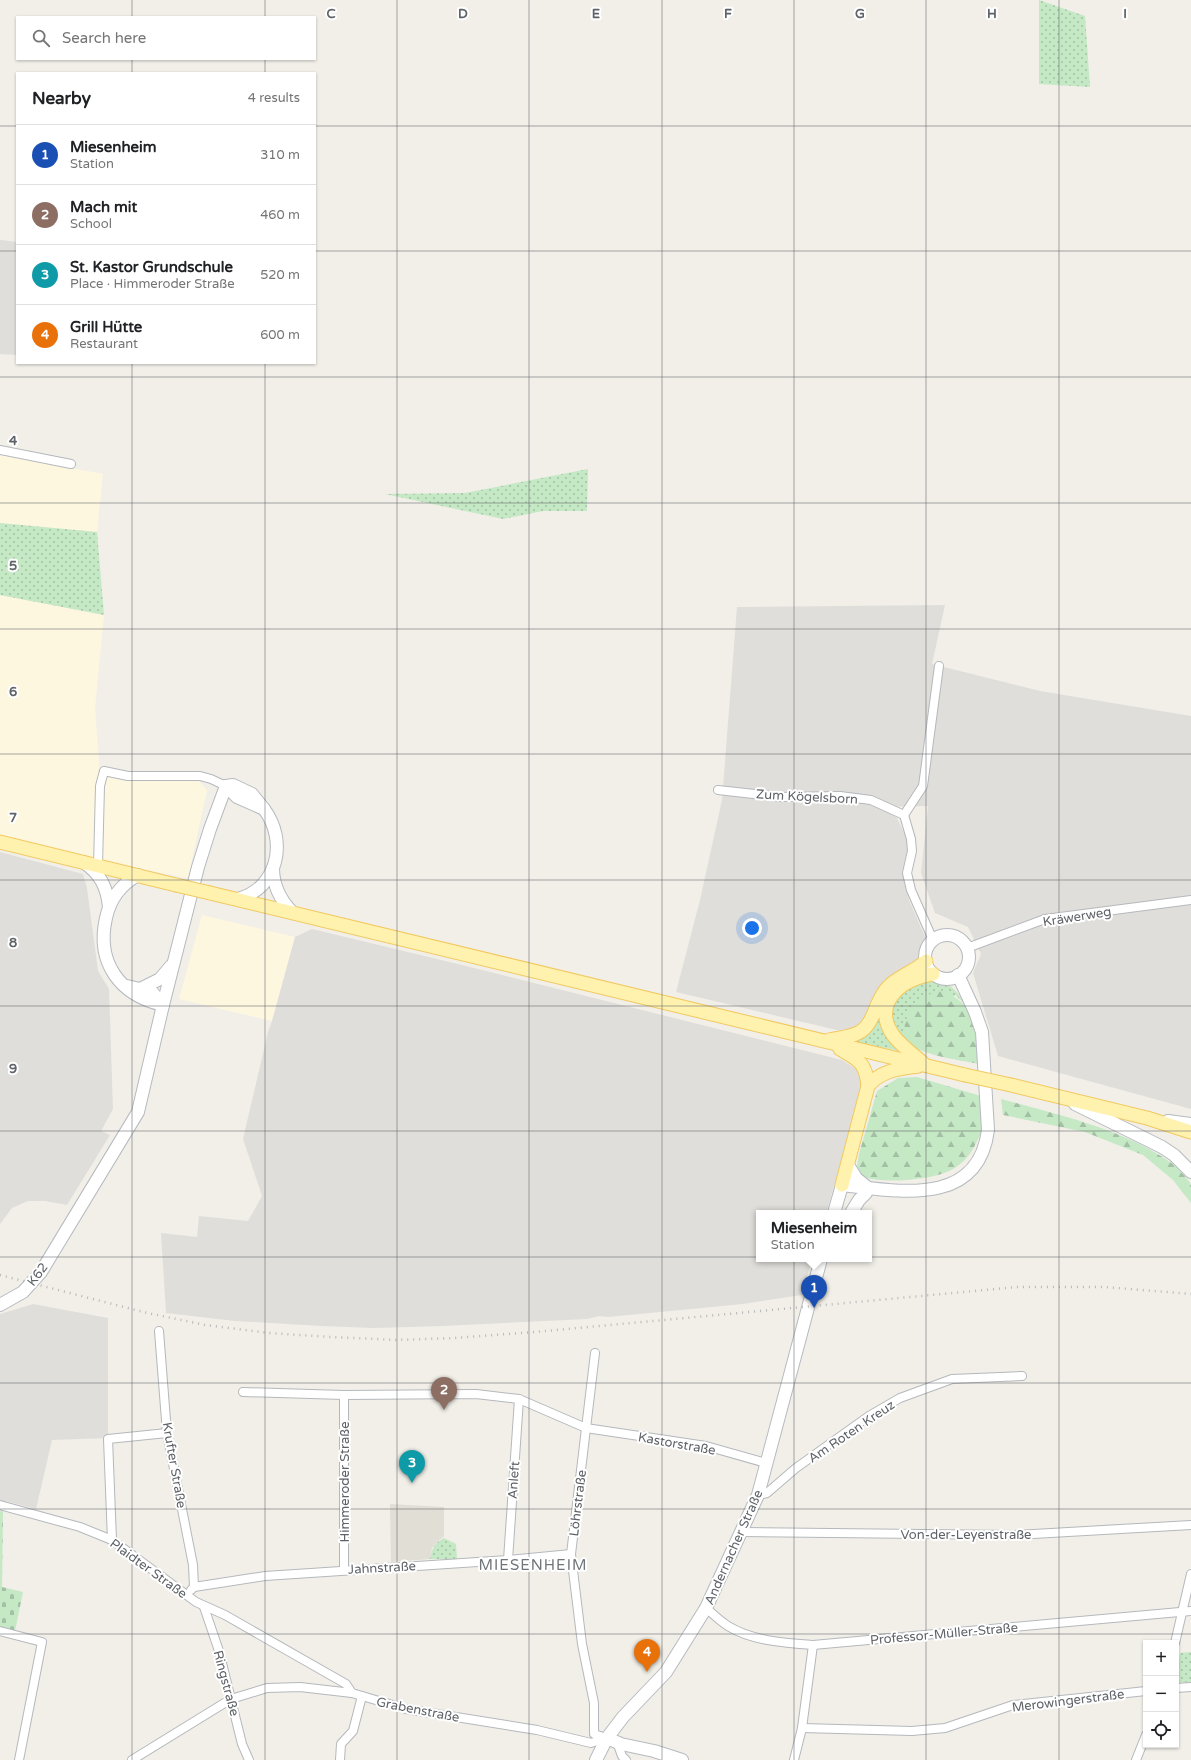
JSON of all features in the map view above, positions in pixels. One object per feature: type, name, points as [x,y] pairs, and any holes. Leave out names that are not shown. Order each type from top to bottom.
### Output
[{"type":"main road","points":[[0,842],[1147,1118],[1191,1132]]},
{"type":"main road","points":[[824,1040],[850,1036],[865,1029],[871,1021],[884,990],[897,979],[926,961]]},
{"type":"main road","points":[[926,1065],[904,1047],[893,1035],[887,1021],[886,1006],[891,995],[900,986],[914,978],[933,974]]},
{"type":"main road","points":[[824,1040],[861,1063],[867,1075],[868,1086],[842,1185]]},
{"type":"main road","points":[[868,1086],[874,1079],[889,1071],[926,1065]]},
{"type":"street","points":[[0,450],[71,464]]},
{"type":"street","points":[[933,940],[911,890],[908,873],[912,851],[911,840],[904,815],[923,786],[939,666]]},
{"type":"street","points":[[98,866],[100,786],[104,770],[128,776],[200,776],[226,786],[231,792],[244,801],[264,809]]},
{"type":"street","points":[[226,786],[233,785],[248,792],[257,799],[274,825],[277,835],[277,845],[273,866],[274,881],[279,895],[293,913]]},
{"type":"street","name":"K62","points":[[0,1305],[18,1296],[32,1284],[41,1272],[138,1112],[173,963],[198,867],[215,814],[226,786]]},
{"type":"street","name":"Zum Kögelsborn","points":[[718,790],[781,797],[840,796],[871,800],[904,815]]},
{"type":"street","points":[[215,814],[228,804],[244,801]]},
{"type":"street","points":[[82,862],[99,876],[108,896],[109,906],[104,928],[104,951],[111,970],[124,985],[140,997],[148,1002],[163,1004]]},
{"type":"street","points":[[238,899],[251,894],[263,885],[273,866]]},
{"type":"street","points":[[109,906],[120,888],[138,875]]},
{"type":"street","name":"Kräwerweg","points":[[967,948],[1045,919],[1191,900]]},
{"type":"street","points":[[949,935],[960,939],[967,948],[968,961],[964,970],[958,975],[949,978],[942,978],[933,974],[926,961],[927,947],[938,937],[949,935]]},
{"type":"street","points":[[140,989],[160,979],[173,963]]},
{"type":"street","points":[[835,1210],[842,1185],[871,1190],[922,1191],[941,1188],[950,1185],[966,1175],[983,1151],[986,1141],[988,1114],[982,1032],[975,1012],[958,975]]},
{"type":"street","points":[[124,985],[152,992],[163,1004]]},
{"type":"street","points":[[1063,1098],[1162,1147],[1174,1155],[1191,1172]]},
{"type":"street","points":[[1147,1118],[1191,1124]]},
{"type":"street","points":[[848,1165],[856,1178],[871,1190]]},
{"type":"street","points":[[854,1210],[859,1200],[871,1190]]},
{"type":"street","name":"Andernacher Straße","points":[[612,1740],[623,1717],[666,1672],[706,1608],[758,1495],[820,1264]]},
{"type":"street","name":"Krufter Straße","points":[[159,1331],[167,1433],[193,1565],[194,1587]]},
{"type":"street","name":"Löhrstraße","points":[[595,1353],[571,1554],[582,1644],[594,1703],[594,1734],[612,1740]]},
{"type":"street","name":"Am Roten Kreuz","points":[[758,1495],[767,1493],[796,1468],[869,1416],[900,1398],[952,1379],[1022,1376]]},
{"type":"street","points":[[243,1392],[344,1395],[476,1394],[519,1399],[586,1428]]},
{"type":"street","name":"Himmeroder Straße","points":[[344,1395],[344,1570]]},
{"type":"street","name":"Anleft","points":[[508,1560],[519,1399]]},
{"type":"street","name":"Kastorstraße","points":[[586,1428],[706,1446],[766,1463]]},
{"type":"street","points":[[112,1540],[108,1440],[167,1433]]},
{"type":"street","name":"Plaidter Straße","points":[[0,1505],[73,1525],[112,1540],[204,1607]]},
{"type":"street","name":"Von-der-Leyenstraße","points":[[741,1532],[1014,1535],[1191,1525]]},
{"type":"street","name":"Jahnstraße","points":[[194,1587],[265,1576],[508,1560],[571,1554]]},
{"type":"street","points":[[1176,1640],[1191,1574]]},
{"type":"street","points":[[186,1594],[194,1587]]},
{"type":"street","points":[[204,1607],[225,1615],[346,1684],[352,1694]]},
{"type":"street","name":"Ringstraße","points":[[204,1607],[219,1650],[242,1744],[249,1760]]},
{"type":"street","name":"Professor-Müller-Straße","points":[[706,1608],[728,1626],[741,1632],[777,1641],[814,1645],[1191,1611]]},
{"type":"street","points":[[0,1631],[42,1642],[19,1760]]},
{"type":"street","points":[[794,1760],[802,1728],[814,1645]]},
{"type":"street","name":"Grabenstraße","points":[[132,1760],[230,1698],[267,1688],[300,1687],[352,1694],[401,1708],[537,1730],[591,1743],[612,1740]]},
{"type":"street","points":[[1179,1688],[1191,1687]]},
{"type":"street","name":"Merowingerstraße","points":[[802,1728],[912,1731],[945,1728],[1013,1705],[1143,1691]]},
{"type":"street","points":[[340,1760],[341,1744],[353,1732],[362,1696]]},
{"type":"street","points":[[596,1760],[612,1740]]},
{"type":"street","points":[[612,1740],[626,1760]]},
{"type":"street","points":[[612,1740],[682,1760]]},
{"type":"street","points":[[1138,1759],[1143,1744]]},
{"type":"shaded area","points":[[0,240],[16,242],[16,355],[0,354]]},
{"type":"shaded area","points":[[0,455],[103,474],[97,532],[0,523]]},
{"type":"shaded area","points":[[0,595],[104,615],[95,708],[100,776],[158,776],[199,781],[207,790],[188,878],[98,861],[0,837]]},
{"type":"shaded area","points":[[945,605],[932,664],[1040,691],[1191,716],[1191,1109],[998,1056],[973,973],[981,954],[968,927],[935,913],[921,873],[928,806],[881,807],[897,818],[907,839],[907,854],[904,874],[909,900],[926,939],[920,959],[860,1027],[845,1032],[676,992],[700,900],[722,800],[737,607]]},
{"type":"shaded area","points":[[0,852],[83,874],[87,888],[98,971],[109,989],[113,1109],[101,1131],[110,1135],[67,1205],[45,1201],[28,1201],[12,1208],[0,1224]]},
{"type":"shaded area","points":[[202,915],[295,937],[272,1021],[179,999]]},
{"type":"shaded area","points":[[312,929],[842,1060],[856,1069],[861,1081],[859,1102],[827,1210],[756,1210],[756,1262],[811,1262],[802,1295],[743,1304],[608,1317],[599,1316],[587,1319],[373,1328],[235,1321],[166,1313],[161,1233],[197,1237],[199,1216],[248,1221],[262,1196],[243,1139],[268,1032],[295,937]]},
{"type":"shaded area","points":[[33,1304],[108,1318],[108,1438],[52,1440],[36,1509],[6,1501],[3,1512],[0,1511],[0,1314]]},
{"type":"shaded area","points":[[390,1504],[444,1507],[444,1536],[432,1548],[430,1559],[391,1562]]},
{"type":"green space","points":[[1039,0],[1085,16],[1090,87],[1039,84]]},
{"type":"green space","points":[[588,469],[587,511],[543,511],[503,519],[385,494],[465,493]]},
{"type":"green space","points":[[0,523],[97,532],[104,615],[0,595]]},
{"type":"green space","points":[[931,978],[953,988],[964,1003],[955,995],[909,1043],[920,1051],[908,1046],[891,1025],[892,997]]},
{"type":"green space","points":[[942,991],[963,1003],[969,1011],[973,1020],[977,1040],[979,1064],[927,1053],[917,1049],[905,1038],[904,1030],[909,1011],[912,1007],[926,996]]},
{"type":"green space","points":[[880,1006],[905,1052],[852,1041]]},
{"type":"green space","points":[[917,1077],[981,1096],[983,1129],[981,1134],[971,1152],[957,1167],[939,1175],[896,1181],[863,1177],[857,1166],[877,1091],[898,1078]]},
{"type":"green space","points":[[1001,1099],[1088,1124],[1111,1132],[1152,1151],[1173,1164],[1191,1184],[1191,1203],[1173,1180],[1143,1155],[1085,1132],[1003,1115]]},
{"type":"green space","points":[[0,1511],[3,1512],[2,1587],[23,1592],[15,1631],[0,1628]]},
{"type":"green space","points":[[444,1538],[456,1544],[457,1559],[430,1559],[434,1547]]},
{"type":"green space","points":[[1191,1652],[1191,1682],[1179,1683],[1180,1653]]},
{"type":"railway","points":[[0,1275],[143,1312],[205,1325],[269,1333],[397,1340],[454,1338],[535,1332],[1017,1287],[1105,1287],[1191,1294]]},
{"type":"place","name":"Miesenheim","points":[[814,1308]]},
{"type":"place","name":"Mach mit","points":[[444,1410]]},
{"type":"place","name":"St. Kastor Grundschule","points":[[412,1483]]},
{"type":"place","name":"Grill Hütte","points":[[647,1672]]},
{"type":"district","name":"MIESENHEIM","points":[[533,1565]]}]
